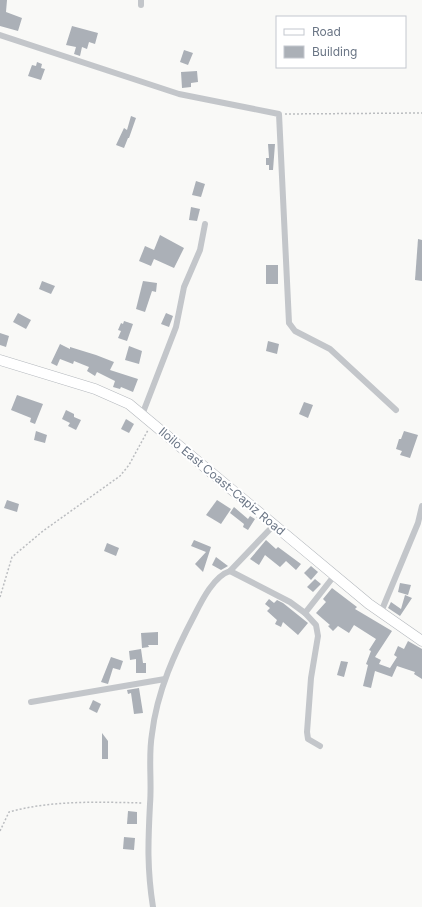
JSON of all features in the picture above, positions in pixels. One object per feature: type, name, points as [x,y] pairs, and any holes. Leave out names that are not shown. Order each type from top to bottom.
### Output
[{"type":"main road","name":"Iloilo East Coast-Capiz Road","points":[[0,360],[95,389],[129,404],[334,576],[422,642]]},
{"type":"street","points":[[0,35],[179,94],[279,114],[289,323],[295,331],[330,349],[396,410]]},
{"type":"street","points":[[142,415],[176,327],[184,287],[200,250],[205,224]]},
{"type":"street","points":[[381,612],[418,523],[422,506]]},
{"type":"street","points":[[153,907],[148,873],[148,838],[151,803],[151,735],[165,679],[175,652],[201,603],[223,573],[230,571],[274,525]]},
{"type":"street","points":[[230,571],[290,602],[305,614],[316,626],[318,636],[311,678],[307,732],[308,739],[320,746]]},
{"type":"street","points":[[305,614],[334,576]]},
{"type":"street","points":[[31,702],[165,679]]},
{"type":"path","points":[[279,114],[422,113]]},
{"type":"path","points":[[0,597],[12,557],[69,512],[120,476],[129,465],[144,434],[153,424]]},
{"type":"path","points":[[0,831],[9,812],[22,808],[99,802],[151,803]]},
{"type":"building","points":[[0,0],[7,0],[6,12],[22,18],[18,31],[0,26]]},
{"type":"building","points":[[72,26],[98,33],[95,44],[89,42],[87,49],[82,47],[80,56],[74,54],[76,47],[66,45]]},
{"type":"building","points":[[184,50],[193,53],[188,65],[180,62]]},
{"type":"building","points":[[37,62],[42,64],[41,68],[45,69],[41,80],[28,76],[32,65],[36,66]]},
{"type":"building","points":[[197,71],[198,82],[191,83],[191,87],[182,88],[181,72]]},
{"type":"building","points":[[131,116],[136,118],[124,148],[116,145],[124,128],[127,130]]},
{"type":"building","points":[[268,144],[275,144],[273,170],[269,170],[269,165],[266,165],[266,158],[269,158]]},
{"type":"building","points":[[196,181],[205,184],[201,197],[192,195]]},
{"type":"building","points":[[191,207],[200,209],[197,221],[189,220]]},
{"type":"building","points":[[160,235],[184,248],[174,268],[154,259],[151,266],[139,261],[145,246],[154,250]]},
{"type":"building","points":[[418,239],[422,240],[422,281],[415,280]]},
{"type":"building","points":[[266,265],[278,265],[278,284],[266,284]]},
{"type":"building","points":[[42,281],[55,286],[51,294],[39,289]]},
{"type":"building","points":[[143,281],[157,283],[156,292],[152,291],[145,312],[136,309]]},
{"type":"building","points":[[18,313],[31,320],[26,329],[13,322]]},
{"type":"building","points":[[166,313],[173,316],[169,327],[161,324]]},
{"type":"building","points":[[124,321],[133,324],[127,341],[118,338],[121,331],[118,330],[121,323],[123,324]]},
{"type":"building","points":[[0,333],[9,336],[6,347],[0,345]]},
{"type":"building","points":[[268,341],[279,344],[277,354],[266,351]]},
{"type":"building","points":[[60,344],[70,349],[70,347],[114,362],[110,370],[138,379],[133,392],[121,387],[120,389],[113,387],[115,381],[97,372],[95,376],[87,371],[89,367],[74,361],[73,364],[60,359],[57,366],[51,363]]},
{"type":"building","points":[[129,346],[142,351],[139,364],[125,360]]},
{"type":"building","points":[[17,395],[43,404],[35,424],[30,422],[31,418],[11,410]]},
{"type":"building","points":[[304,402],[313,405],[308,418],[299,414]]},
{"type":"building","points":[[66,410],[74,414],[74,417],[81,420],[76,430],[68,426],[70,423],[62,419]]},
{"type":"building","points":[[126,419],[134,424],[129,433],[121,429]]},
{"type":"building","points":[[36,431],[47,435],[45,443],[34,440]]},
{"type":"building","points":[[404,431],[418,435],[410,458],[400,455],[402,451],[396,449],[399,439],[401,439]]},
{"type":"building","points":[[7,500],[19,504],[17,512],[4,508]]},
{"type":"building","points":[[217,500],[231,509],[221,524],[206,515]]},
{"type":"building","points":[[234,507],[248,519],[250,516],[255,519],[248,530],[243,527],[244,524],[230,513]]},
{"type":"building","points":[[194,540],[211,547],[203,572],[195,564],[206,552],[191,546]]},
{"type":"building","points":[[266,540],[276,549],[278,547],[301,564],[296,570],[286,561],[280,567],[265,555],[259,565],[250,559]]},
{"type":"building","points":[[107,543],[119,548],[116,556],[104,551]]},
{"type":"building","points":[[216,557],[228,566],[221,570],[212,565]]},
{"type":"building","points":[[311,566],[318,572],[311,580],[304,573]]},
{"type":"building","points":[[315,579],[321,584],[313,592],[307,587]]},
{"type":"building","points":[[400,583],[411,585],[408,595],[398,592]]},
{"type":"building","points":[[332,588],[357,607],[355,609],[392,631],[375,657],[381,660],[379,664],[390,668],[397,657],[394,655],[398,646],[404,649],[408,641],[422,649],[422,679],[414,674],[415,672],[397,666],[392,677],[375,671],[371,688],[363,686],[368,665],[366,664],[371,651],[369,650],[376,639],[354,625],[349,633],[338,626],[333,631],[328,626],[330,625],[316,613],[326,602],[323,599]]},
{"type":"building","points":[[405,595],[412,598],[400,616],[388,608],[391,602],[401,609]]},
{"type":"building","points":[[269,599],[274,603],[277,600],[283,603],[308,623],[298,635],[283,622],[281,627],[275,624],[277,620],[267,611],[270,608],[265,604]]},
{"type":"building","points":[[158,632],[158,645],[148,645],[149,647],[142,648],[141,633]]},
{"type":"building","points":[[141,649],[143,663],[146,663],[146,673],[136,673],[136,659],[130,660],[129,651]]},
{"type":"building","points":[[111,657],[123,661],[120,670],[113,668],[108,684],[101,682]]},
{"type":"building","points":[[341,661],[348,662],[344,677],[337,675]]},
{"type":"building","points":[[139,688],[143,713],[134,714],[131,693],[128,694],[127,690]]},
{"type":"building","points":[[93,700],[101,704],[97,713],[89,709]]},
{"type":"building","points":[[102,733],[108,741],[108,759],[102,759]]},
{"type":"building","points":[[128,811],[137,812],[137,824],[127,824]]},
{"type":"building","points":[[124,837],[135,838],[134,850],[123,849]]}]
